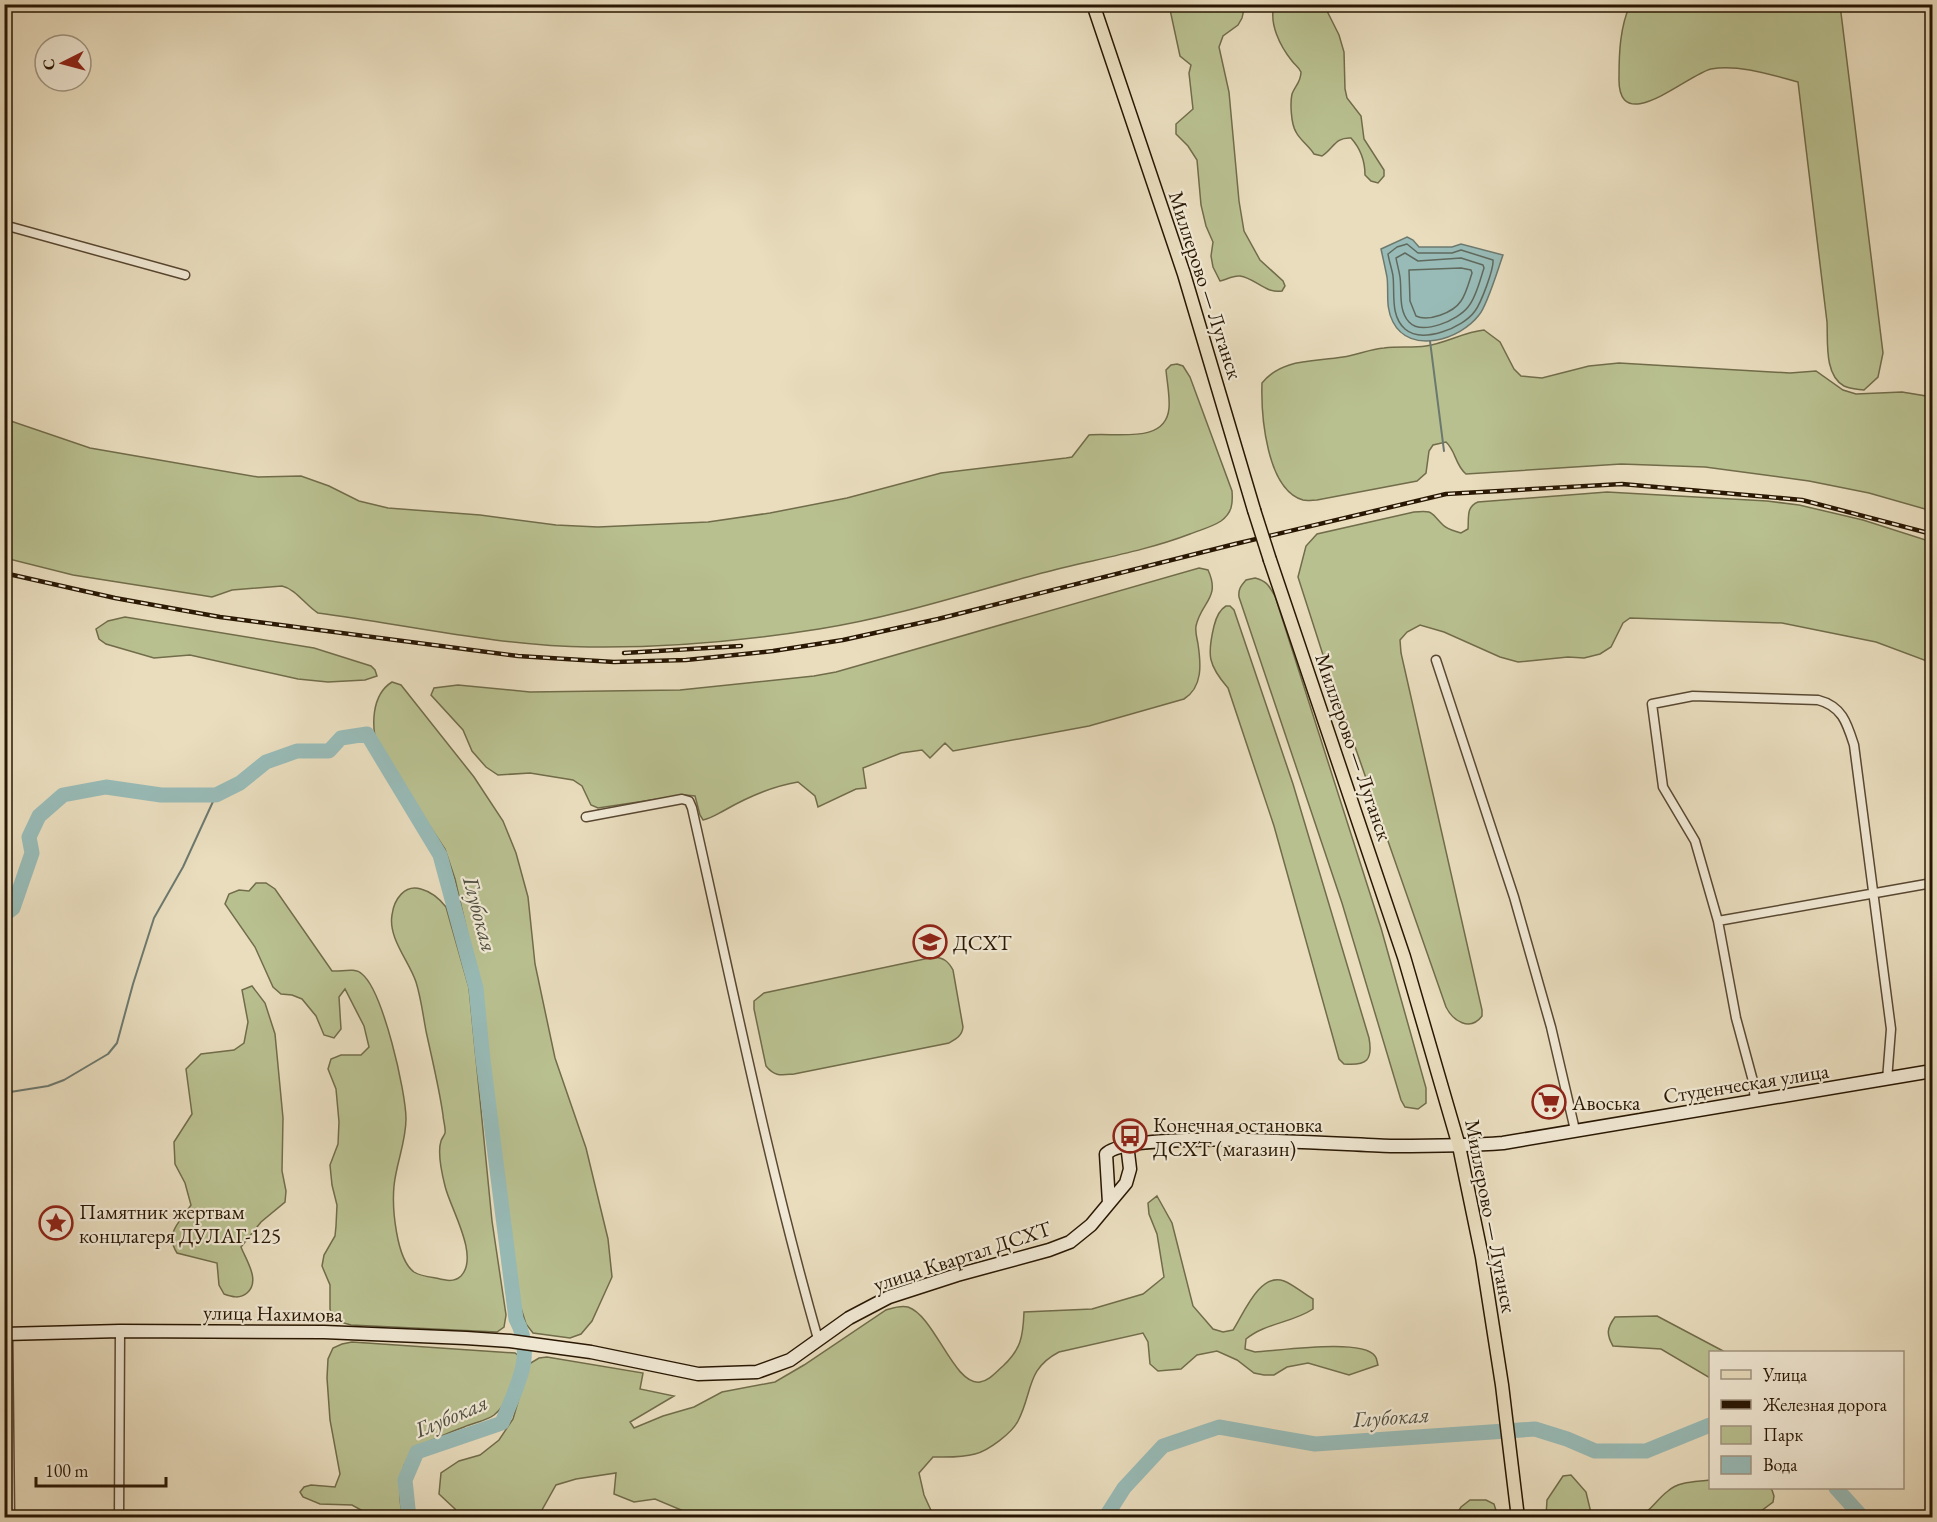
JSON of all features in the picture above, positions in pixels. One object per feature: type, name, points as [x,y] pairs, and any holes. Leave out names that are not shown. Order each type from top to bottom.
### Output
[{"type":"main road","name":"Миллерово — Луганск","points":[[1093,4],[1184,274],[1270,560],[1404,957],[1459,1146],[1478,1232],[1502,1385],[1516,1486],[1518,1518]]},
{"type":"street","points":[[4,225],[185,275]]},
{"type":"street","points":[[1436,660],[1514,897],[1551,1027],[1575,1130]]},
{"type":"street","points":[[1755,1102],[1753,1081],[1736,1018],[1718,921],[1695,842],[1663,787],[1652,704],[1667,699],[1693,696],[1818,700],[1836,708],[1848,724],[1854,745],[1891,1029],[1887,1080]]},
{"type":"street","points":[[586,817],[682,800],[689,801],[797,1264],[818,1339]]},
{"type":"street","points":[[1718,921],[1932,884]]},
{"type":"street","name":"Студенческая улица","points":[[1459,1146],[1503,1143],[1932,1071]]},
{"type":"street","points":[[1109,1203],[1106,1154],[1112,1149],[1127,1144],[1195,1140],[1459,1146]]},
{"type":"street","name":"улица Квартал ДСХТ","points":[[541,1345],[709,1374],[757,1371],[777,1366],[798,1355],[849,1318],[889,1297],[957,1275],[1062,1246],[1084,1232],[1123,1189],[1129,1177],[1130,1158],[1127,1144]]},
{"type":"street","points":[[120,1331],[120,1518]]},
{"type":"street","name":"улица Нахимова","points":[[6,1334],[120,1331],[324,1332],[510,1341],[541,1345]]},
{"type":"street","points":[[6,1334],[10,1518]]},
{"type":"green space","points":[[1169,5],[1245,5],[1238,25],[1223,36],[1219,47],[1229,92],[1244,231],[1260,260],[1283,281],[1285,286],[1282,291],[1271,290],[1240,276],[1220,281],[1213,267],[1211,256],[1213,242],[1201,205],[1197,160],[1176,134],[1176,124],[1193,109],[1189,73],[1191,65],[1180,56]]},
{"type":"green space","points":[[1274,5],[1324,5],[1339,35],[1344,52],[1347,98],[1361,116],[1364,139],[1384,170],[1384,176],[1378,183],[1371,181],[1365,175],[1361,155],[1351,138],[1341,139],[1322,156],[1314,154],[1296,132],[1292,119],[1291,98],[1301,72],[1280,42],[1274,27]]},
{"type":"green space","points":[[1630,5],[1840,5],[1883,353],[1878,377],[1864,390],[1844,386],[1838,381],[1833,374],[1828,357],[1827,322],[1798,82],[1744,69],[1711,69],[1656,98],[1641,103],[1629,103],[1621,95],[1619,68],[1622,31]]},
{"type":"green space","points":[[1484,330],[1500,342],[1514,369],[1521,376],[1542,378],[1589,366],[1619,363],[1790,373],[1816,371],[1843,390],[1856,394],[1902,392],[1932,397],[1932,511],[1869,493],[1809,481],[1705,467],[1621,464],[1466,474],[1446,442],[1433,445],[1429,451],[1426,473],[1417,481],[1317,500],[1303,500],[1291,493],[1281,481],[1268,449],[1263,413],[1262,383],[1270,375],[1299,362],[1343,357],[1394,347],[1426,346]]},
{"type":"green space","points":[[1171,365],[1183,366],[1190,377],[1232,491],[1231,508],[1228,515],[1221,521],[1154,546],[1042,573],[903,611],[819,629],[676,645],[555,646],[453,634],[318,613],[292,590],[282,586],[232,590],[212,597],[73,575],[5,558],[5,419],[90,448],[258,477],[301,476],[329,486],[359,501],[388,508],[598,527],[708,522],[847,498],[941,473],[1072,457],[1089,435],[1149,432],[1166,420],[1169,394],[1166,370]]},
{"type":"green space","points":[[1607,492],[1767,501],[1799,505],[1863,520],[1932,542],[1932,663],[1876,642],[1782,623],[1630,618],[1623,623],[1611,647],[1600,654],[1584,658],[1568,657],[1518,662],[1500,657],[1444,632],[1420,625],[1407,632],[1400,640],[1401,653],[1482,1010],[1482,1016],[1477,1021],[1462,1023],[1453,1017],[1446,1007],[1324,658],[1298,577],[1306,546],[1317,534],[1414,512],[1429,512],[1445,527],[1461,533],[1468,529],[1470,510],[1478,502]]},
{"type":"green space","points":[[1199,568],[1208,570],[1212,587],[1209,600],[1196,626],[1200,659],[1198,682],[1184,699],[1089,726],[953,751],[945,743],[930,758],[922,750],[901,753],[863,768],[866,788],[856,789],[818,807],[815,796],[798,782],[760,793],[703,820],[695,796],[685,795],[598,808],[591,805],[582,786],[573,780],[530,773],[498,775],[486,767],[472,751],[463,730],[431,695],[434,688],[458,685],[530,692],[680,690],[814,676],[836,672]]},
{"type":"green space","points":[[1255,578],[1267,584],[1275,596],[1381,928],[1426,1088],[1426,1103],[1418,1109],[1405,1107],[1401,1100],[1342,903],[1239,597],[1240,588],[1246,580]]},
{"type":"green space","points":[[1226,606],[1234,610],[1293,784],[1369,1038],[1369,1056],[1367,1060],[1358,1064],[1344,1064],[1339,1059],[1274,826],[1228,688],[1213,666],[1210,645],[1217,617]]},
{"type":"green space","points":[[125,617],[314,648],[371,666],[377,676],[365,680],[328,682],[298,679],[190,655],[154,658],[106,644],[99,639],[96,629],[108,621]]},
{"type":"green space","points":[[392,682],[401,685],[474,777],[503,821],[516,853],[528,897],[535,964],[555,1058],[586,1148],[608,1239],[612,1277],[592,1321],[581,1334],[570,1338],[533,1333],[526,1324],[520,1305],[482,996],[455,879],[445,849],[378,748],[374,731],[376,703],[385,688]]},
{"type":"green space","points":[[256,883],[266,883],[275,889],[332,971],[359,972],[370,984],[378,1000],[392,1043],[405,1106],[406,1128],[395,1178],[394,1195],[399,1245],[408,1265],[414,1272],[425,1276],[455,1280],[461,1276],[466,1267],[467,1257],[466,1245],[441,1170],[440,1146],[445,1129],[440,1094],[416,982],[396,941],[392,924],[395,903],[401,894],[410,889],[429,892],[446,907],[469,988],[492,1221],[506,1315],[504,1327],[497,1332],[351,1325],[333,1320],[330,1309],[330,1285],[322,1266],[324,1255],[335,1236],[337,1205],[330,1165],[338,1144],[339,1122],[336,1089],[328,1069],[331,1059],[341,1055],[361,1055],[369,1047],[364,1026],[345,989],[339,997],[341,1029],[334,1038],[324,1035],[316,1016],[302,999],[281,994],[273,987],[255,947],[225,904],[229,894],[239,890],[249,891]]},
{"type":"green space","points":[[934,957],[945,960],[953,970],[963,1027],[960,1035],[954,1040],[949,1043],[794,1074],[775,1074],[766,1066],[754,1009],[754,1001],[764,993]]},
{"type":"green space","points":[[252,986],[265,1003],[275,1034],[283,1118],[282,1171],[286,1191],[285,1202],[261,1222],[241,1247],[251,1270],[253,1283],[247,1293],[236,1297],[224,1294],[219,1285],[217,1263],[177,1253],[173,1246],[175,1228],[191,1205],[185,1183],[175,1164],[174,1142],[192,1114],[186,1069],[201,1054],[234,1050],[244,1043],[248,1022],[242,990]]},
{"type":"green space","points":[[1157,1196],[1172,1223],[1193,1306],[1213,1329],[1223,1332],[1233,1330],[1260,1288],[1267,1282],[1284,1281],[1313,1299],[1313,1309],[1253,1334],[1246,1339],[1245,1349],[1255,1352],[1319,1347],[1354,1348],[1367,1351],[1375,1356],[1378,1365],[1349,1375],[1308,1363],[1287,1367],[1274,1375],[1264,1375],[1254,1373],[1237,1360],[1217,1351],[1197,1355],[1181,1369],[1158,1371],[1150,1364],[1148,1342],[1143,1333],[1059,1352],[1048,1359],[1035,1374],[1018,1421],[1005,1436],[975,1454],[959,1457],[933,1457],[919,1473],[924,1495],[934,1517],[706,1517],[693,1515],[655,1499],[634,1502],[614,1494],[616,1473],[576,1479],[556,1485],[538,1517],[459,1517],[455,1509],[439,1494],[441,1473],[459,1461],[480,1455],[499,1440],[513,1419],[529,1364],[539,1358],[547,1357],[643,1373],[640,1389],[674,1396],[630,1422],[634,1428],[694,1407],[722,1392],[775,1382],[886,1310],[905,1306],[918,1313],[927,1323],[962,1373],[971,1380],[980,1382],[986,1380],[1014,1354],[1022,1336],[1024,1312],[1092,1309],[1143,1294],[1164,1277],[1157,1234],[1149,1214],[1148,1203]]},
{"type":"green space","points":[[1657,1316],[1723,1351],[1709,1351],[1709,1377],[1661,1349],[1613,1346],[1608,1331],[1615,1317]]},
{"type":"green space","points":[[352,1342],[515,1353],[519,1356],[512,1388],[494,1415],[429,1441],[413,1451],[401,1474],[400,1500],[403,1517],[365,1517],[363,1511],[352,1505],[320,1504],[303,1497],[300,1492],[304,1487],[311,1485],[335,1487],[340,1474],[330,1420],[328,1359],[333,1348]]},
{"type":"green space","points":[[1571,1475],[1586,1492],[1592,1517],[1546,1517],[1547,1500],[1563,1476]]},
{"type":"green space","points":[[1709,1480],[1709,1489],[1770,1489],[1774,1496],[1773,1502],[1753,1517],[1639,1517],[1672,1488],[1688,1482]]},
{"type":"green space","points":[[1470,1500],[1486,1500],[1494,1504],[1498,1517],[1455,1517],[1461,1507]]},
{"type":"water","points":[[1407,237],[1419,247],[1452,247],[1461,244],[1503,255],[1489,296],[1479,315],[1471,324],[1448,337],[1423,341],[1411,338],[1401,332],[1393,322],[1389,311],[1387,277],[1381,249]]},
{"type":"waterway","points":[[1430,341],[1444,451]]},
{"type":"waterway","name":"Глубокая","points":[[4,915],[13,908],[32,853],[29,837],[39,816],[63,795],[106,787],[161,795],[216,795],[240,783],[266,762],[297,751],[329,751],[341,738],[367,734],[440,855],[476,988],[516,1319],[524,1346],[522,1371],[502,1423],[417,1452],[405,1480],[409,1518]]},
{"type":"waterway","points":[[4,1093],[48,1086],[64,1080],[108,1054],[117,1043],[154,918],[183,867],[216,795]]},
{"type":"waterway","name":"Глубокая","points":[[1105,1518],[1124,1488],[1163,1446],[1219,1427],[1315,1444],[1535,1429],[1595,1451],[1646,1451],[1709,1425]]},
{"type":"waterway","name":"Глубокая","points":[[1837,1489],[1863,1518]]},
{"type":"railway","points":[[4,573],[115,598],[220,617],[518,656],[614,662],[686,660],[773,651],[843,640],[938,619],[1235,544],[1446,494],[1622,484],[1802,500],[1932,534]]},
{"type":"railway","points":[[624,653],[741,646]]},
{"type":"place","name":"ДСХТ","points":[[930,942]]},
{"type":"place","name":"Авоська","points":[[1549,1102]]},
{"type":"place","name":"Конечная остановка ДСХТ (магазин)","points":[[1130,1136]]},
{"type":"place","name":"Памятник жертвам концлагеря ДУЛАГ-125","points":[[56,1223]]}]
